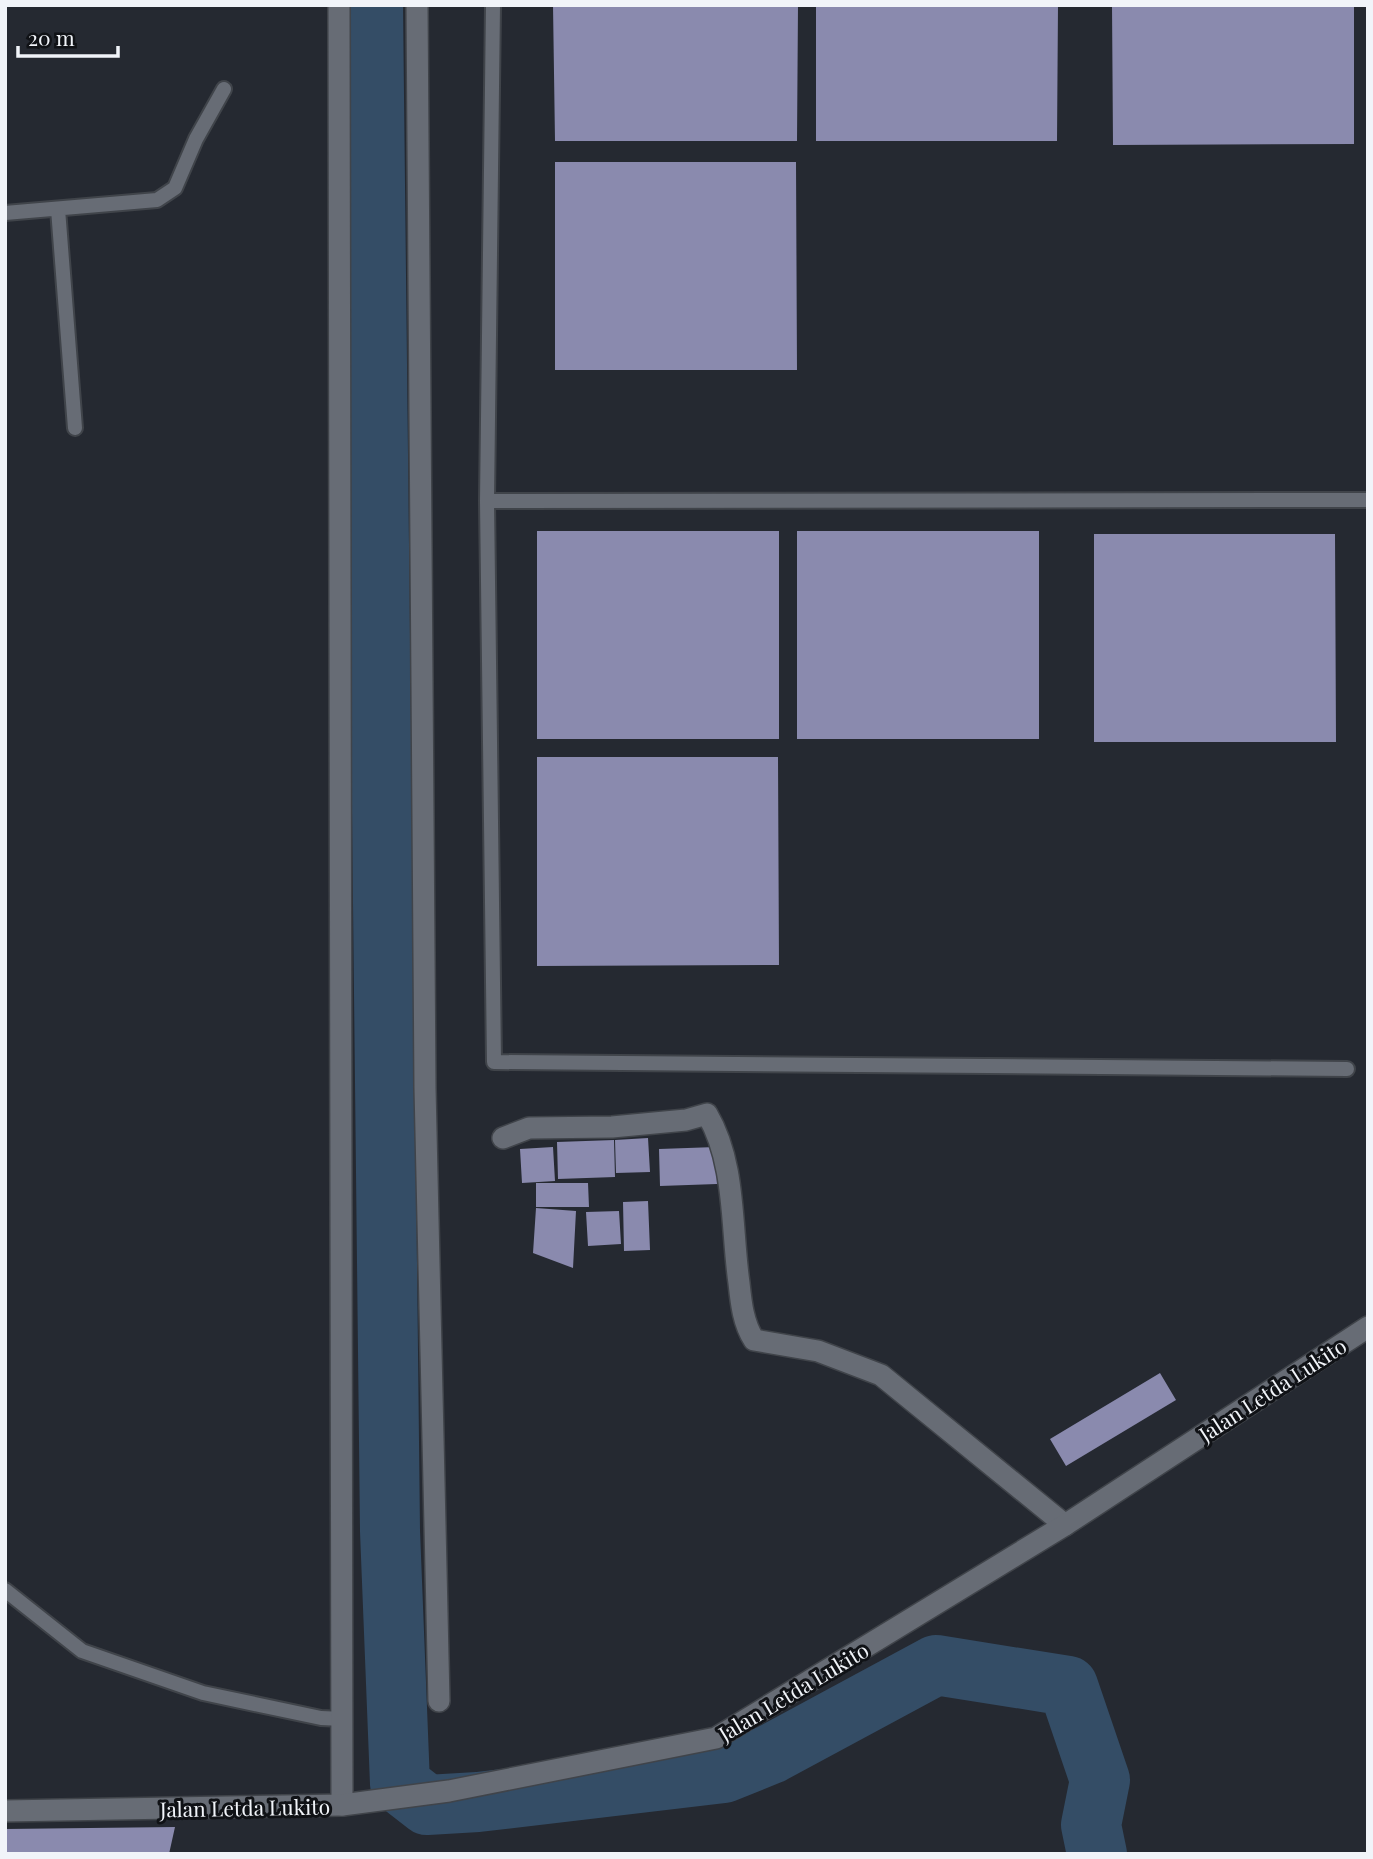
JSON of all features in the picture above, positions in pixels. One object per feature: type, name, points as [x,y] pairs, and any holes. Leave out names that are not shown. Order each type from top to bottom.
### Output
[{"type":"street","points":[[339,5],[342,1805]]},
{"type":"street","points":[[417,5],[425,1102],[439,1701]]},
{"type":"street","points":[[503,1139],[529,1128],[612,1127],[686,1119],[707,1114],[719,1134],[729,1185],[744,1313],[754,1340],[818,1351],[881,1375],[1065,1525]]},
{"type":"street","name":"Jalan Letda Lukito","points":[[5,1811],[342,1805],[430,1793],[716,1738],[1065,1525],[1368,1327]]},
{"type":"lane","points":[[493,5],[487,501],[494,1062],[1347,1069]]},
{"type":"lane","points":[[5,213],[157,200],[175,188],[196,139],[224,89]]},
{"type":"lane","points":[[58,209],[75,428]]},
{"type":"lane","points":[[487,501],[1368,500]]},
{"type":"lane","points":[[5,1590],[82,1651],[204,1693],[321,1718],[343,1718]]},
{"type":"building","points":[[553,5],[798,5],[797,141],[555,141]]},
{"type":"building","points":[[816,5],[1058,5],[1057,141],[816,141]]},
{"type":"building","points":[[1112,5],[1354,5],[1354,144],[1113,145]]},
{"type":"building","points":[[555,162],[796,162],[797,370],[555,370]]},
{"type":"building","points":[[537,531],[779,531],[779,739],[537,739]]},
{"type":"building","points":[[797,531],[1039,531],[1039,739],[797,739]]},
{"type":"building","points":[[1094,534],[1335,534],[1336,742],[1094,742]]},
{"type":"building","points":[[537,757],[778,757],[779,965],[537,966]]},
{"type":"building","points":[[648,1138],[650,1172],[616,1173],[615,1140]]},
{"type":"building","points":[[614,1140],[615,1177],[558,1179],[557,1142]]},
{"type":"building","points":[[553,1147],[555,1181],[522,1183],[520,1149]]},
{"type":"building","points":[[716,1147],[717,1184],[660,1186],[659,1149]]},
{"type":"building","points":[[536,1183],[588,1183],[589,1207],[536,1207]]},
{"type":"building","points":[[648,1201],[650,1250],[624,1251],[623,1202]]},
{"type":"building","points":[[536,1208],[576,1211],[573,1268],[533,1253]]},
{"type":"building","points":[[619,1211],[621,1244],[588,1246],[586,1212]]},
{"type":"building","points":[[1160,1373],[1176,1400],[1066,1466],[1050,1439]]},
{"type":"building","points":[[175,1827],[169,1854],[5,1854],[5,1829]]},
{"type":"waterway","points":[[373,5],[390,1531],[400,1784],[427,1805],[478,1802],[724,1773],[771,1754],[936,1665],[1068,1686],[1100,1780],[1091,1825],[1097,1854]]}]
